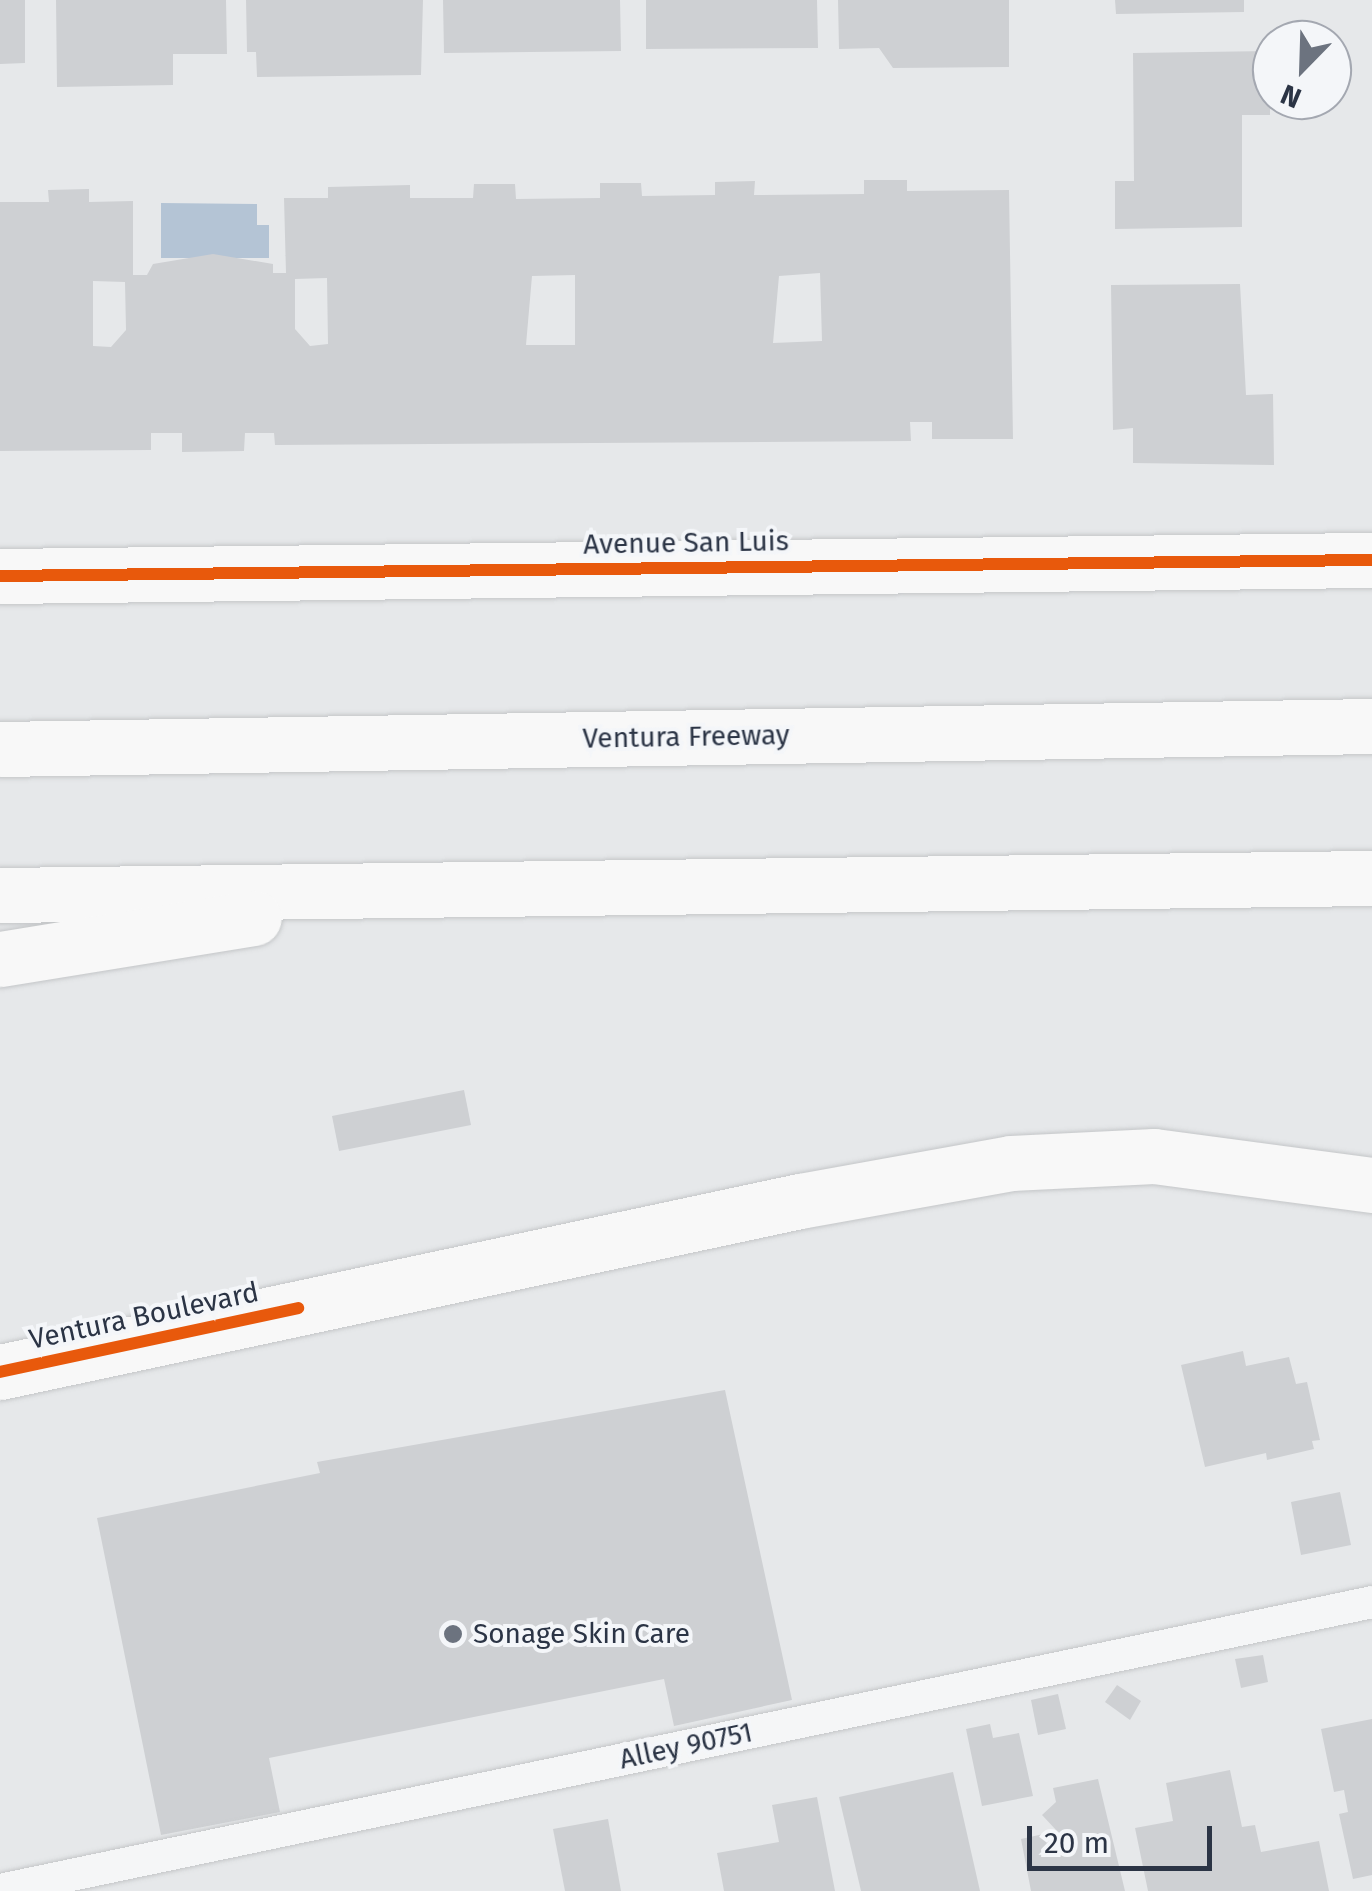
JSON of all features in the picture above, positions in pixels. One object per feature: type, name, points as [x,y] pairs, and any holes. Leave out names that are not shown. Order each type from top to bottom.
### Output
[{"type":"main road","name":"Avenue San Luis","points":[[0,576],[1372,560]]},
{"type":"main road","name":"Ventura Freeway","points":[[0,748],[1372,726]]},
{"type":"main road","points":[[0,894],[1372,878]]},
{"type":"main road","points":[[0,958],[448,887]]},
{"type":"main road","name":"Ventura Boulevard","points":[[0,1372],[800,1200],[1011,1163],[1154,1156],[1372,1185]]},
{"type":"lane","name":"Alley 90751","points":[[0,1890],[1372,1602]]},
{"type":"water","points":[[161,203],[257,204],[257,225],[269,225],[269,258],[161,258]]},
{"type":"building","points":[[0,0],[25,0],[25,63],[0,64]]},
{"type":"building","points":[[56,0],[226,0],[227,54],[173,54],[173,85],[57,87]]},
{"type":"building","points":[[246,0],[423,0],[421,75],[257,77],[256,52],[247,52]]},
{"type":"building","points":[[443,0],[620,0],[621,51],[444,53]]},
{"type":"building","points":[[646,0],[817,0],[818,48],[646,49]]},
{"type":"building","points":[[838,0],[1009,0],[1009,67],[893,68],[879,48],[839,49]]},
{"type":"building","points":[[1115,0],[1244,0],[1244,12],[1116,14]]},
{"type":"building","points":[[1252,51],[1252,115],[1242,115],[1242,227],[1115,229],[1115,181],[1134,181],[1133,53]]},
{"type":"building","points":[[864,180],[907,180],[907,191],[1009,190],[1013,439],[932,439],[932,422],[910,422],[911,441],[275,445],[274,433],[245,433],[244,451],[182,452],[182,433],[151,433],[151,450],[0,451],[0,202],[49,202],[48,190],[89,189],[89,202],[133,201],[133,275],[147,275],[153,264],[213,254],[273,264],[273,273],[286,273],[284,198],[328,198],[328,187],[410,185],[410,198],[473,198],[474,184],[515,184],[516,199],[600,198],[600,183],[641,183],[642,196],[715,195],[715,182],[755,181],[754,195],[864,194]],"holes":[[[820,273],[822,341],[773,343],[779,276]],[[575,275],[575,345],[526,345],[532,276]],[[327,278],[328,344],[310,346],[295,329],[295,279]],[[93,281],[125,282],[126,330],[111,347],[93,346]]]},
{"type":"building","points":[[1240,284],[1246,395],[1273,394],[1274,465],[1133,463],[1133,428],[1113,430],[1111,285]]},
{"type":"building","points":[[464,1090],[471,1125],[339,1151],[332,1116]]},
{"type":"building","points":[[1243,1351],[1246,1366],[1289,1357],[1296,1384],[1307,1382],[1320,1440],[1312,1441],[1314,1449],[1267,1460],[1266,1453],[1205,1467],[1181,1365]]},
{"type":"building","points":[[725,1390],[792,1700],[674,1726],[664,1679],[269,1758],[280,1812],[161,1835],[97,1518],[320,1473],[317,1462]]},
{"type":"building","points":[[1340,1492],[1351,1545],[1301,1555],[1291,1502]]},
{"type":"building","points":[[1263,1655],[1268,1682],[1241,1688],[1235,1659]]},
{"type":"building","points":[[1117,1685],[1141,1701],[1130,1720],[1105,1702]]},
{"type":"building","points":[[1058,1694],[1066,1729],[1038,1735],[1031,1700]]},
{"type":"building","points":[[1372,1719],[1372,1875],[1353,1879],[1339,1814],[1348,1812],[1344,1790],[1334,1792],[1321,1729]]},
{"type":"building","points":[[990,1724],[993,1738],[1019,1733],[1033,1796],[982,1806],[966,1729]]},
{"type":"building","points":[[1230,1770],[1242,1827],[1255,1825],[1261,1852],[1319,1841],[1329,1891],[1148,1891],[1135,1828],[1173,1821],[1166,1783]]},
{"type":"building","points":[[953,1772],[980,1891],[861,1891],[839,1797]]},
{"type":"building","points":[[1098,1779],[1125,1891],[1031,1891],[1021,1839],[1057,1831],[1042,1815],[1056,1802],[1053,1788]]},
{"type":"building","points":[[817,1797],[835,1891],[724,1891],[717,1853],[779,1842],[772,1805]]},
{"type":"building","points":[[608,1819],[621,1891],[565,1891],[553,1829]]},
{"type":"cycle path","points":[[0,576],[1372,560]]},
{"type":"cycle path","points":[[0,1372],[298,1308]]},
{"type":"place","name":"Sonage Skin Care","points":[[453,1634]]}]
